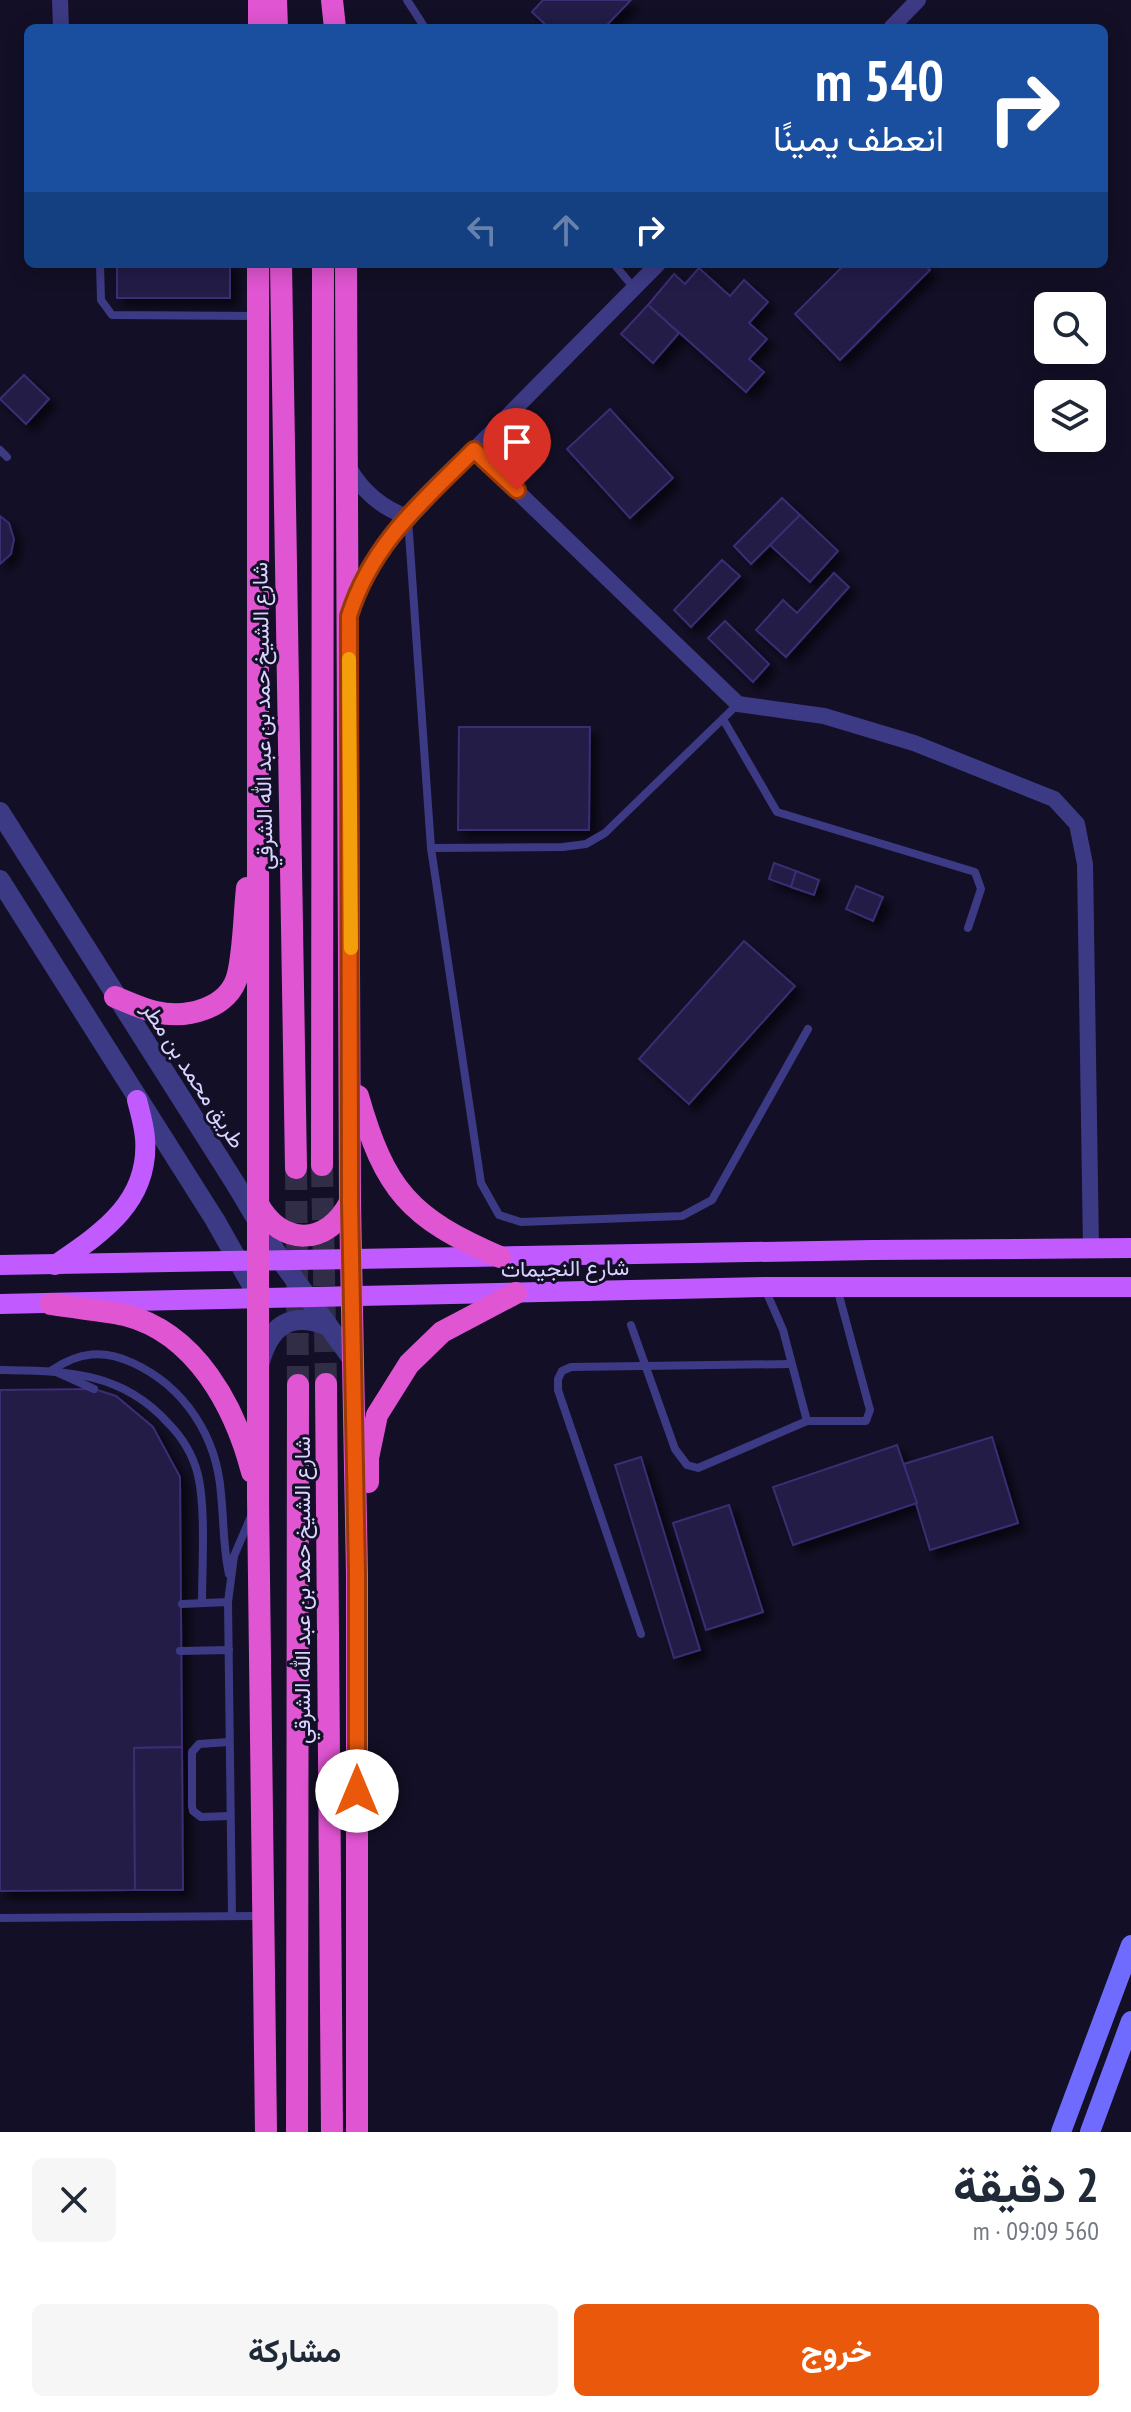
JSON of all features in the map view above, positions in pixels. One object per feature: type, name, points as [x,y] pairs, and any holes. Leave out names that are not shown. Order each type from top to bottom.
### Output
[{"type":"highway","points":[[259,0],[259,24]]},
{"type":"highway","points":[[276,0],[277,24]]},
{"type":"highway","points":[[324,0],[324,24]]},
{"type":"highway","points":[[332,0],[335,24]]},
{"type":"highway","points":[[258,268],[258,1499],[266,2132]]},
{"type":"highway","name":"شارع الشيخ حمد بن عبد الله الشرقي","points":[[281,268],[296,1168]]},
{"type":"highway","points":[[322,1165],[323,268]]},
{"type":"highway","points":[[346,268],[350,1202],[357,1574],[357,2132]]},
{"type":"highway","points":[[115,997],[156,1013],[185,1015],[208,1009],[226,995],[237,977],[249,870],[260,836]]},
{"type":"highway","points":[[350,1069],[378,1156],[398,1191],[411,1205],[463,1241],[500,1257]]},
{"type":"highway","points":[[259,1214],[290,1234],[305,1236],[333,1226],[350,1202]]},
{"type":"highway","points":[[357,1574],[367,1531],[368,1458],[377,1415],[393,1386],[409,1364],[442,1332],[516,1293]]},
{"type":"highway","points":[[51,1304],[125,1316],[146,1323],[203,1366],[230,1413],[247,1454],[258,1499]]},
{"type":"highway","name":"شارع الشيخ حمد بن عبد الله الشرقي","points":[[326,1384],[332,2132]]},
{"type":"highway","name":"شارع الشيخ حمد بن عبد الله الشرقي","points":[[297,2132],[298,1385]]},
{"type":"main road","points":[[55,1265],[111,1225],[130,1200],[144,1159],[145,1137],[137,1100]]},
{"type":"main road","name":"شارع النجيمات","points":[[0,1265],[1131,1248]]},
{"type":"main road","name":"شارع النجيمات","points":[[0,1304],[764,1287],[1131,1287]]},
{"type":"main road","points":[[1061,2132],[1131,1945]]},
{"type":"main road","points":[[1090,2132],[1131,2021]]},
{"type":"street","points":[[60,0],[61,24]]},
{"type":"street","points":[[895,24],[918,0]]},
{"type":"street","points":[[349,616],[368,568],[387,540],[654,268]]},
{"type":"street","points":[[474,450],[738,704],[824,716],[914,743],[1054,799],[1077,824],[1085,864],[1091,1247]]},
{"type":"street","points":[[349,468],[371,497],[388,509],[408,517]]},
{"type":"street","name":"طريق محمد بن مطر","points":[[0,812],[115,997],[259,1214]]},
{"type":"street","points":[[0,880],[215,1220],[260,1262],[306,1297],[353,1360]]},
{"type":"street","points":[[259,1365],[267,1339],[280,1326],[306,1319],[328,1326]]},
{"type":"lane","points":[[407,0],[422,24]]},
{"type":"lane","points":[[100,268],[101,300],[112,315],[258,316]]},
{"type":"lane","points":[[617,268],[634,288]]},
{"type":"lane","points":[[408,517],[431,848],[481,1183],[499,1215],[521,1222],[682,1216],[712,1200],[808,1029]]},
{"type":"lane","points":[[431,848],[563,847],[586,844],[605,833],[738,704]]},
{"type":"lane","points":[[723,719],[777,812],[975,872],[981,889],[968,928]]},
{"type":"lane","points":[[764,1287],[783,1330],[807,1421]]},
{"type":"lane","points":[[631,1325],[675,1449],[687,1465],[698,1468],[807,1421],[866,1421],[869,1417],[836,1287]]},
{"type":"lane","points":[[52,1370],[70,1358],[89,1353],[120,1357],[157,1378],[187,1405],[203,1427],[218,1468],[229,1577]]},
{"type":"lane","points":[[641,1634],[558,1390],[562,1371],[571,1367],[791,1364]]},
{"type":"lane","points":[[0,1370],[52,1370],[101,1379],[129,1390],[158,1412],[188,1449],[199,1477],[202,1603]]},
{"type":"lane","points":[[52,1370],[94,1389]]},
{"type":"lane","points":[[232,1916],[229,1577],[234,1556],[258,1499]]},
{"type":"lane","points":[[182,1604],[228,1602]]},
{"type":"lane","points":[[180,1651],[229,1650]]},
{"type":"lane","points":[[229,1742],[199,1744],[192,1752],[192,1759],[193,1811],[201,1817],[230,1816]]},
{"type":"lane","points":[[0,1918],[264,1916]]},
{"type":"building","points":[[543,0],[631,0],[608,24],[545,24],[532,12]]},
{"type":"building","points":[[117,268],[230,268],[230,298],[117,298]]},
{"type":"building","points":[[699,268],[730,296],[744,280],[768,302],[749,323],[767,339],[749,359],[764,372],[746,392],[648,305],[674,274],[685,284]]},
{"type":"building","points":[[841,268],[930,270],[840,360],[795,314]]},
{"type":"building","points":[[648,305],[679,333],[653,363],[621,334]]},
{"type":"building","points":[[24,375],[49,399],[26,424],[0,399]]},
{"type":"building","points":[[610,409],[673,478],[630,518],[567,449]]},
{"type":"building","points":[[782,498],[800,515],[751,564],[734,546]]},
{"type":"building","points":[[800,515],[838,551],[810,582],[770,545]]},
{"type":"building","points":[[0,516],[9,523],[14,539],[11,554],[0,564]]},
{"type":"building","points":[[722,560],[740,576],[691,627],[674,610]]},
{"type":"building","points":[[834,573],[849,587],[786,657],[756,630],[783,600],[797,613]]},
{"type":"building","points":[[725,621],[769,664],[753,682],[708,638]]},
{"type":"building","points":[[459,727],[590,727],[589,830],[458,830]]},
{"type":"building","points":[[774,863],[796,871],[791,887],[769,879]]},
{"type":"building","points":[[796,871],[819,880],[814,895],[791,887]]},
{"type":"building","points":[[856,886],[883,897],[873,921],[846,909]]},
{"type":"building","points":[[744,941],[795,986],[689,1104],[639,1059]]},
{"type":"building","points":[[94,1389],[116,1396],[153,1427],[180,1477],[182,1747],[134,1748],[135,1890],[0,1891],[0,1390]]},
{"type":"building","points":[[992,1437],[1018,1523],[930,1550],[904,1464]]},
{"type":"building","points":[[897,1445],[917,1503],[793,1545],[773,1487]]},
{"type":"building","points":[[641,1457],[700,1650],[674,1658],[615,1465]]},
{"type":"building","points":[[729,1505],[763,1612],[706,1630],[673,1523]]},
{"type":"building","points":[[182,1747],[183,1890],[135,1890],[134,1748]]},
{"type":"tunnel","points":[[322,1165],[326,1384]]},
{"type":"tunnel","points":[[296,1168],[298,1385]]},
{"type":"slow traffic","points":[[349,659],[351,948]]},
{"type":"route","points":[[357,1791],[357,1574],[350,1202],[349,616],[377,553],[397,528],[474,450],[517,490]]}]
